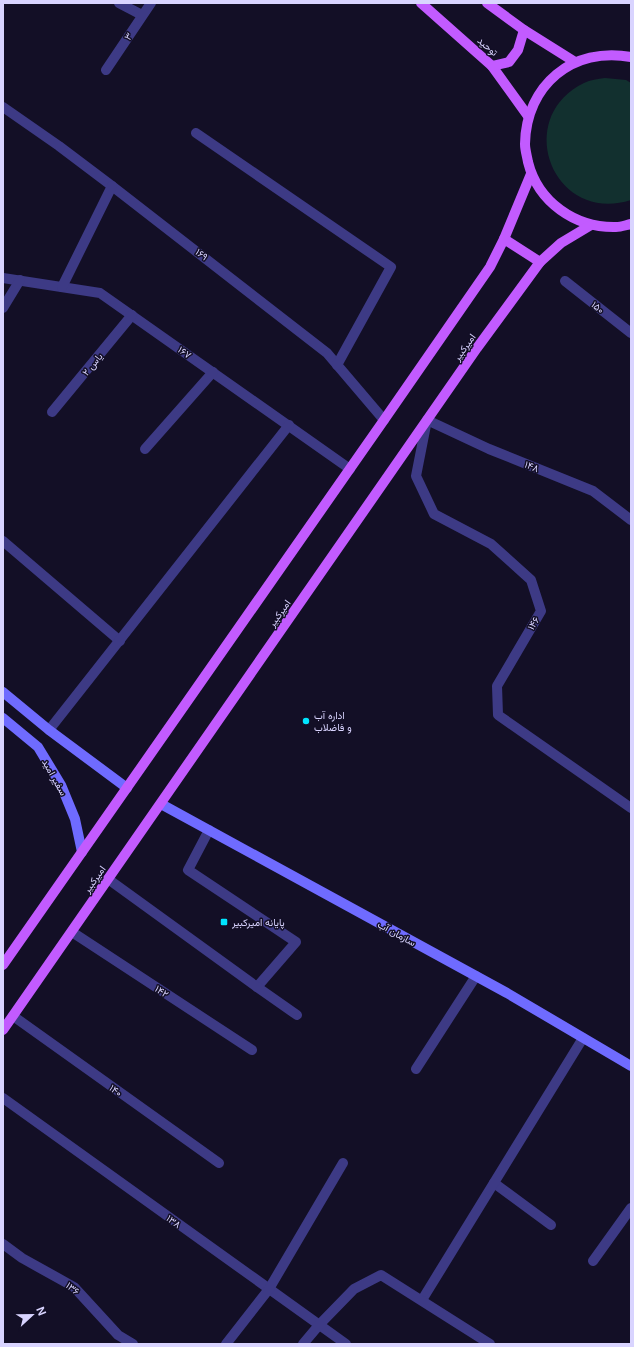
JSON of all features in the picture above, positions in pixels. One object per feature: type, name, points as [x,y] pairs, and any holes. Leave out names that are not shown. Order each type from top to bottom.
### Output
[{"type":"main road","name":"توحید","points":[[421,3],[492,66],[528,116]]},
{"type":"main road","points":[[487,3],[524,30],[575,62]]},
{"type":"main road","points":[[492,66],[509,62],[518,50],[524,30]]},
{"type":"main road","points":[[631,57],[602,55],[575,62],[555,75],[539,93],[528,116],[525,145],[531,174],[546,197],[566,215],[591,225],[617,227],[631,224]]},
{"type":"main road","points":[[3,964],[490,267],[504,239],[531,174]]},
{"type":"main road","name":"امیرکبیر","points":[[3,1030],[427,420],[540,262],[561,243],[591,225]]},
{"type":"main road","points":[[504,239],[540,262]]},
{"type":"street","points":[[119,3],[142,15]]},
{"type":"street","name":"۳","points":[[106,70],[151,3]]},
{"type":"street","name":"۱۶۹","points":[[3,107],[59,146],[112,186],[327,353],[384,420]]},
{"type":"street","points":[[196,133],[391,267],[337,365]]},
{"type":"street","points":[[62,287],[112,186]]},
{"type":"street","name":"۱۶۷","points":[[3,278],[100,293],[350,468]]},
{"type":"street","points":[[3,308],[20,280]]},
{"type":"street","name":"۱۵۰","points":[[565,281],[631,333]]},
{"type":"street","name":"یاس ۲","points":[[52,412],[132,315]]},
{"type":"street","points":[[145,449],[213,372]]},
{"type":"street","name":"۱۴۸","points":[[427,420],[489,449],[593,491],[631,520]]},
{"type":"street","name":"۱۴۶","points":[[427,420],[416,476],[434,514],[491,544],[531,580],[541,611],[497,686],[498,715],[631,808]]},
{"type":"street","points":[[49,730],[289,425]]},
{"type":"street","points":[[3,541],[120,641]]},
{"type":"street","points":[[3,692],[49,730],[127,788]]},
{"type":"street","name":"سفیر امید","points":[[3,718],[38,747],[62,786],[75,819],[82,852]]},
{"type":"street","name":"سازمان آب","points":[[161,804],[476,976],[631,1066]]},
{"type":"street","points":[[209,830],[188,870],[296,942],[257,988]]},
{"type":"street","points":[[108,879],[257,988],[297,1015]]},
{"type":"street","name":"۱۴۲","points":[[72,932],[252,1050]]},
{"type":"street","points":[[416,1068],[476,976]]},
{"type":"street","name":"۱۴۰","points":[[13,1016],[219,1163]]},
{"type":"street","points":[[422,1300],[583,1038]]},
{"type":"street","name":"۱۳۸","points":[[3,1098],[346,1344]]},
{"type":"street","points":[[226,1344],[268,1289],[343,1163]]},
{"type":"street","points":[[494,1183],[552,1226]]},
{"type":"street","points":[[592,1260],[631,1208]]},
{"type":"street","name":"۱۳۶","points":[[3,1244],[22,1258],[74,1287],[118,1335],[132,1344]]},
{"type":"street","points":[[303,1344],[319,1324],[354,1289],[381,1275],[490,1344]]},
{"type":"green space","points":[[605,78],[626,80],[631,83],[631,200],[604,204],[581,197],[563,183],[551,164],[547,142],[550,120],[562,99],[584,83],[591,80]]},
{"type":"place","name":"اداره آب و فاضلاب","points":[[306,721]]},
{"type":"place","name":"پایانه امیرکبیر","points":[[224,922]]}]
